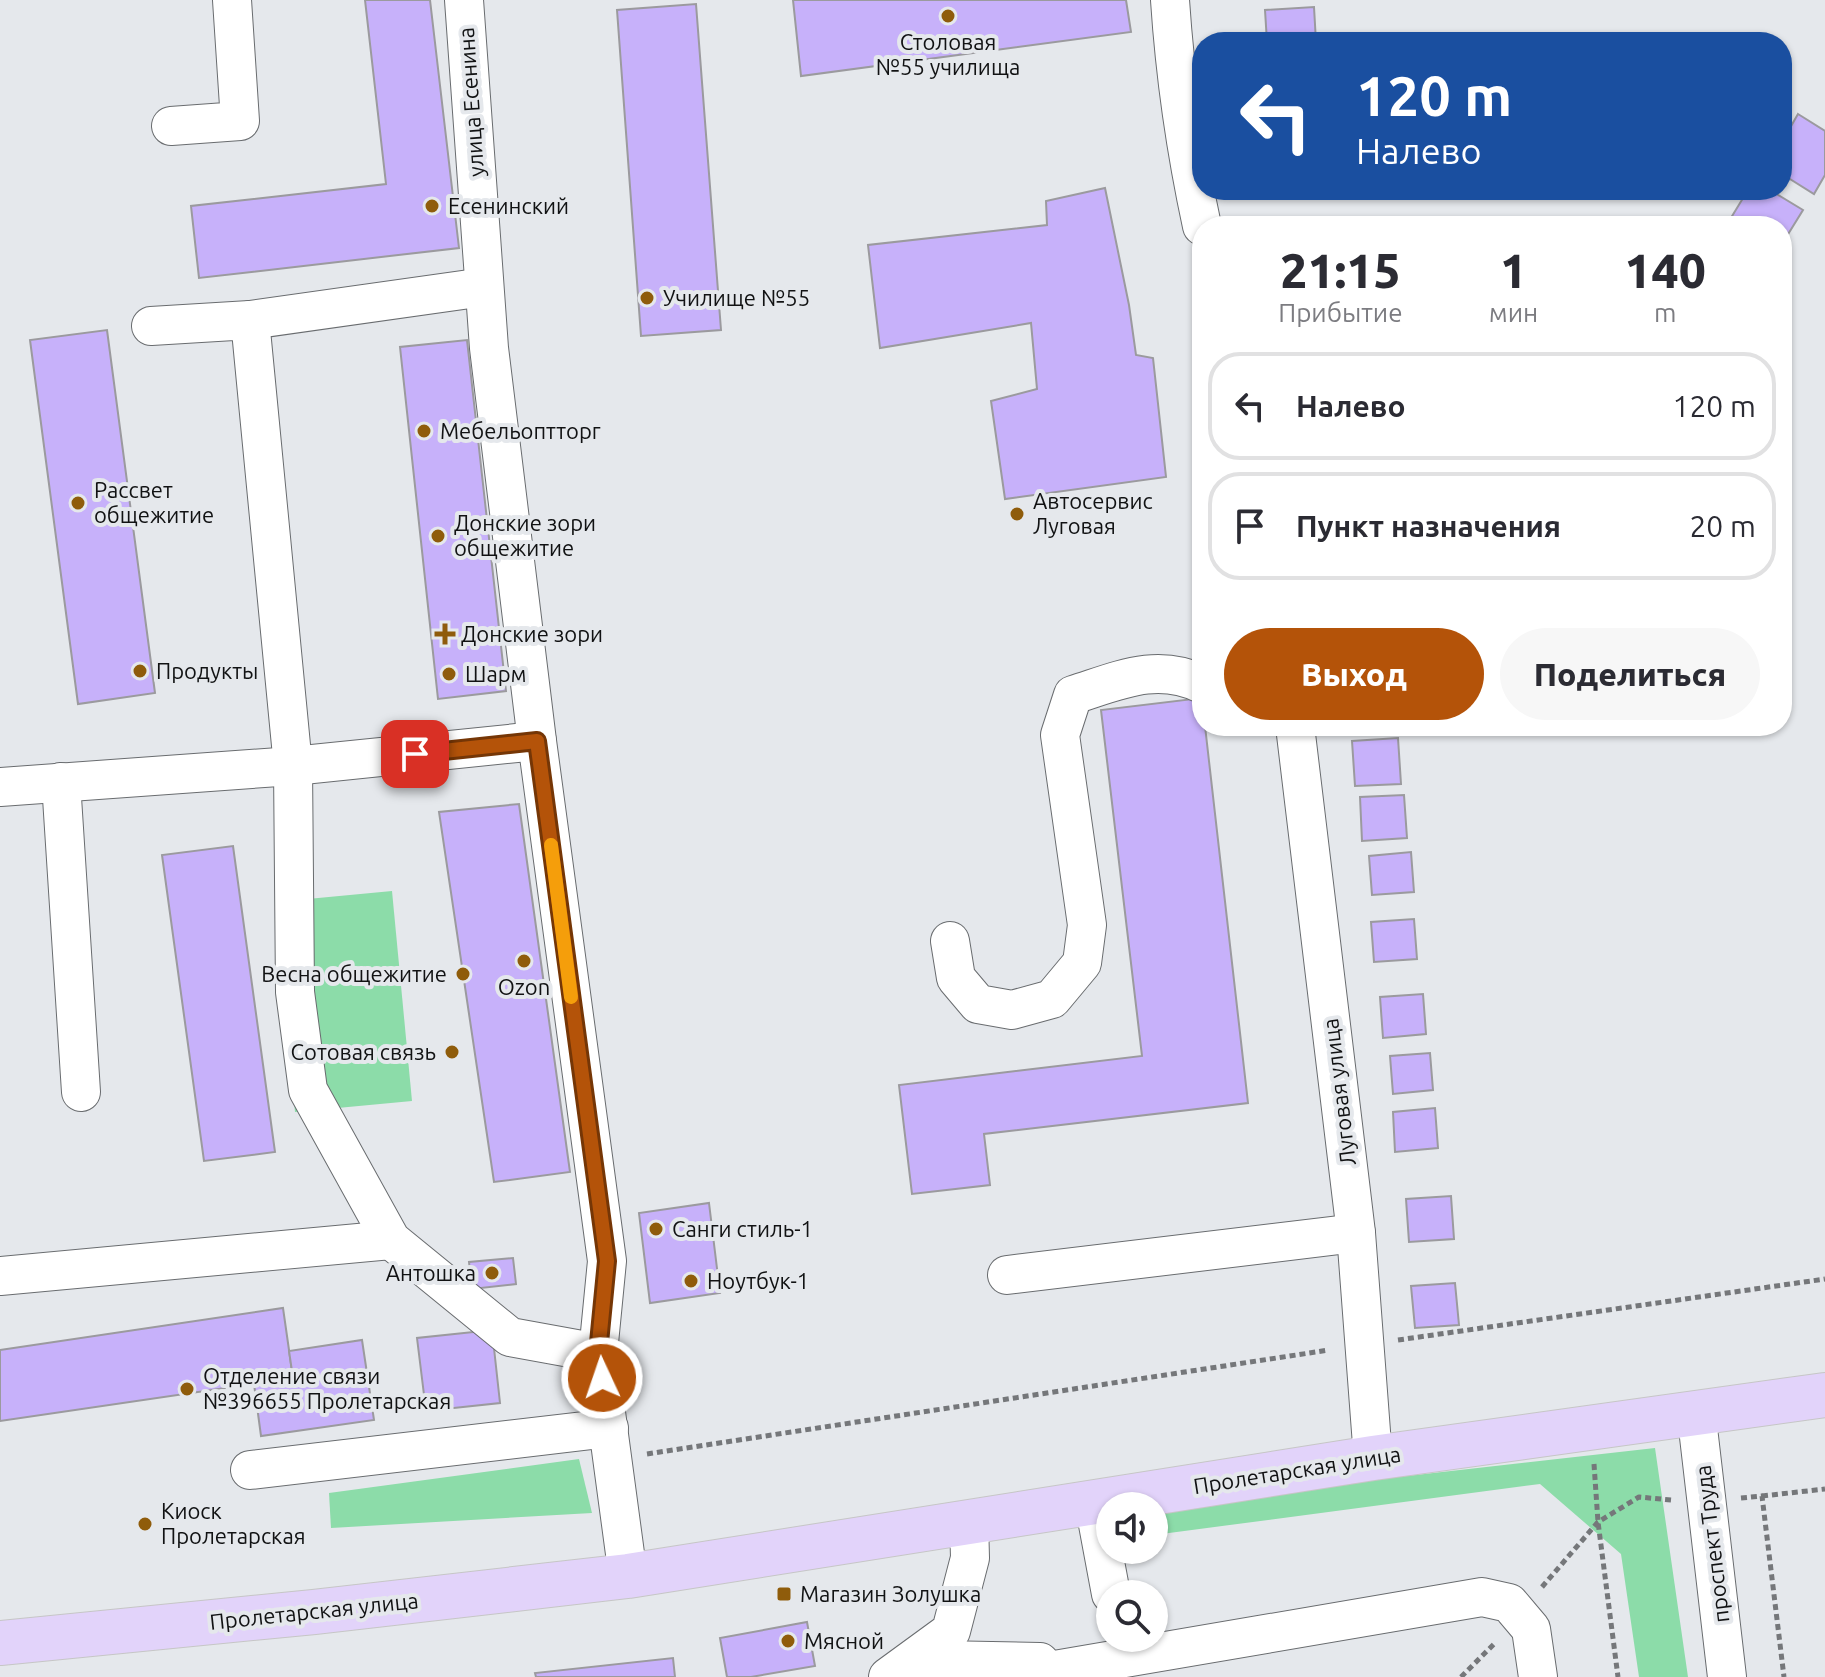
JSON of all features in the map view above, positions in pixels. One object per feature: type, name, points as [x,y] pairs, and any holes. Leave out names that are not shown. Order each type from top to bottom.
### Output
[{"type":"main road","name":"Пролетарская улица","points":[[0,1643],[314,1612],[628,1576],[1373,1458],[1825,1395]]},
{"type":"street","points":[[171,126],[240,121],[232,0]]},
{"type":"street","name":"улица Есенина","points":[[464,0],[489,348],[537,741]]},
{"type":"street","points":[[1170,0],[1174,59],[1192,179]]},
{"type":"street","points":[[151,326],[250,320],[484,287]]},
{"type":"street","points":[[250,320],[293,766],[295,992],[308,1090],[391,1240],[510,1337],[598,1353]]},
{"type":"street","points":[[950,941],[956,978],[978,1004],[1012,1010],[1052,999],[1082,963],[1087,925],[1060,735],[1073,695],[1144,673],[1192,679]]},
{"type":"street","name":"Луговая улица","points":[[1295,736],[1356,1233],[1373,1458]]},
{"type":"street","points":[[0,787],[293,766],[537,741],[607,1261],[598,1353],[628,1576]]},
{"type":"street","points":[[61,782],[81,1092]]},
{"type":"street","points":[[1007,1275],[1356,1233]]},
{"type":"street","points":[[0,1276],[391,1240]]},
{"type":"street","name":"проспект Труда","points":[[1696,1411],[1727,1677]]},
{"type":"street","points":[[250,1470],[611,1443]]},
{"type":"street","points":[[1094,1503],[1108,1580]]},
{"type":"street","points":[[890,1676],[951,1631],[970,1558],[969,1520]]},
{"type":"street","points":[[1168,1641],[1482,1597],[1509,1603],[1531,1629],[1538,1677]]},
{"type":"street","points":[[890,1676],[939,1660],[1040,1662],[1044,1675],[1110,1652]]},
{"type":"path","points":[[1387,1342],[1825,1279]]},
{"type":"path","points":[[611,1443],[1341,1348]]},
{"type":"path","points":[[1593,1452],[1598,1522],[1618,1677]]},
{"type":"path","points":[[1461,1677],[1475,1666],[1598,1522],[1639,1497],[1707,1502],[1825,1489]]},
{"type":"path","points":[[1762,1496],[1784,1677]]},
{"type":"green space","points":[[392,891],[412,1101],[295,1112],[276,902]]},
{"type":"green space","points":[[1655,1448],[1688,1677],[1639,1677],[1621,1554],[1540,1484],[1168,1533],[1168,1503]]},
{"type":"green space","points":[[579,1459],[592,1513],[331,1528],[329,1493]]},
{"type":"building","points":[[365,0],[430,0],[459,248],[199,278],[191,206],[386,184]]},
{"type":"building","points":[[793,0],[1126,0],[1131,32],[801,76]]},
{"type":"building","points":[[696,4],[721,330],[641,336],[617,10]]},
{"type":"building","points":[[1314,7],[1315,32],[1266,32],[1265,10]]},
{"type":"building","points":[[1798,114],[1825,131],[1825,175],[1814,194],[1792,180],[1792,124]]},
{"type":"building","points":[[1105,188],[1136,355],[1153,358],[1166,477],[1005,499],[991,401],[1037,389],[1031,323],[880,348],[868,245],[1047,225],[1046,201]]},
{"type":"building","points":[[1742,200],[1786,200],[1803,210],[1792,228],[1792,216],[1732,216]]},
{"type":"building","points":[[107,330],[155,693],[78,704],[30,340]]},
{"type":"building","points":[[467,340],[506,691],[438,699],[400,347]]},
{"type":"building","points":[[1192,699],[1192,736],[1206,736],[1248,1103],[984,1134],[990,1185],[912,1194],[899,1085],[1142,1056],[1101,710]]},
{"type":"building","points":[[1398,738],[1401,784],[1355,786],[1352,741]]},
{"type":"building","points":[[1404,795],[1407,838],[1362,841],[1360,797]]},
{"type":"building","points":[[519,804],[570,1172],[494,1182],[439,812]]},
{"type":"building","points":[[233,846],[275,1152],[204,1161],[162,855]]},
{"type":"building","points":[[1411,852],[1414,892],[1372,895],[1369,856]]},
{"type":"building","points":[[1414,919],[1417,959],[1374,962],[1371,922]]},
{"type":"building","points":[[1423,994],[1426,1034],[1383,1038],[1380,997]]},
{"type":"building","points":[[1430,1053],[1433,1090],[1393,1094],[1390,1056]]},
{"type":"building","points":[[1435,1108],[1438,1148],[1395,1152],[1393,1112]]},
{"type":"building","points":[[1451,1196],[1454,1239],[1409,1242],[1406,1199]]},
{"type":"building","points":[[709,1203],[720,1293],[650,1303],[639,1213]]},
{"type":"building","name":"Антошка","points":[[513,1258],[516,1284],[472,1289],[469,1262]]},
{"type":"building","points":[[1455,1283],[1459,1325],[1415,1328],[1411,1286]]},
{"type":"building","points":[[283,1308],[293,1378],[0,1421],[0,1350]]},
{"type":"building","points":[[492,1330],[500,1403],[426,1411],[417,1338]]},
{"type":"building","points":[[362,1340],[374,1420],[261,1436],[254,1384],[293,1378],[289,1351]]},
{"type":"building","points":[[807,1622],[815,1666],[751,1677],[727,1677],[720,1638]]},
{"type":"building","points":[[673,1658],[675,1677],[536,1677],[535,1673]]},
{"type":"slow traffic","points":[[551,845],[571,997]]},
{"type":"place","name":"Столовая №55 училища","points":[[948,16]]},
{"type":"place","name":"Есенинский","points":[[432,206]]},
{"type":"place","name":"Училище №55","points":[[647,298]]},
{"type":"place","name":"Мебельоптторг","points":[[424,431]]},
{"type":"place","name":"Рассвет общежитие","points":[[78,503]]},
{"type":"place","name":"Автосервис Луговая","points":[[1017,514]]},
{"type":"place","name":"Донские зори общежитие","points":[[438,536]]},
{"type":"place","name":"Донские зори","points":[[445,634]]},
{"type":"place","name":"Продукты","points":[[140,671]]},
{"type":"place","name":"Шарм","points":[[449,674]]},
{"type":"place","name":"Ozon","points":[[524,961]]},
{"type":"place","name":"Весна общежитие","points":[[463,974]]},
{"type":"place","name":"Сотовая связь","points":[[452,1052]]},
{"type":"place","name":"Санги стиль-1","points":[[656,1229]]},
{"type":"place","name":"Антошка","points":[[492,1273]]},
{"type":"place","name":"Ноутбук-1","points":[[691,1281]]},
{"type":"place","name":"Отделение связи №396655 Пролетарская","points":[[187,1389]]},
{"type":"place","name":"Киоск Пролетарская","points":[[145,1524]]},
{"type":"place","name":"Магазин Золушка","points":[[784,1594]]},
{"type":"place","name":"Мясной","points":[[788,1641]]},
{"type":"route","points":[[415,754],[537,741],[607,1261],[598,1353],[602,1378]]}]
